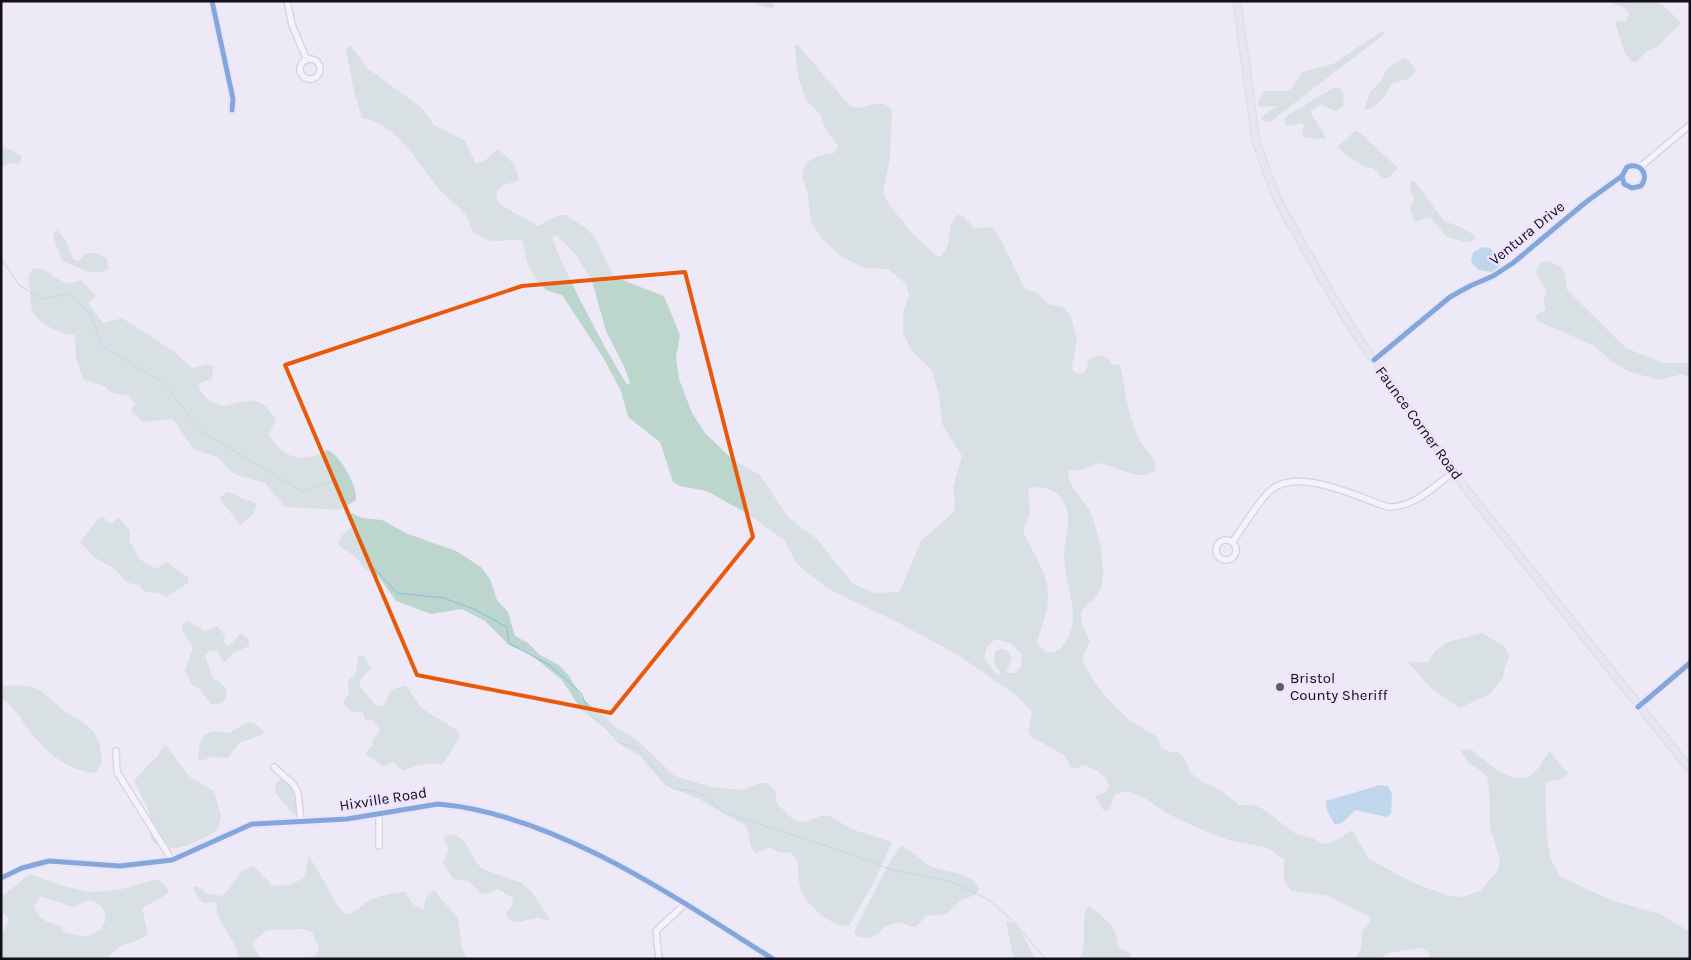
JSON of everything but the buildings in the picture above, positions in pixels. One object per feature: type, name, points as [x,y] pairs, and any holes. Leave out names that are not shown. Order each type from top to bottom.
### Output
[{"type":"main road","name":"Faunce Corner Road","points":[[1237,1],[1253,127],[1272,186],[1292,226],[1332,296],[1374,360],[1454,472],[1638,707],[1690,768]]},
{"type":"street","points":[[212,1],[233,99],[232,110]]},
{"type":"street","points":[[287,1],[292,25],[307,60]]},
{"type":"street","name":"Ventura Drive","points":[[1374,360],[1450,297],[1500,272],[1586,202],[1622,176],[1624,170],[1630,166],[1640,168],[1690,125]]},
{"type":"street","points":[[1622,176],[1623,182],[1628,187],[1639,187],[1645,176],[1640,168]]},
{"type":"street","points":[[1232,542],[1265,496],[1281,484],[1291,480],[1319,484],[1388,507],[1395,507],[1413,502],[1454,472]]},
{"type":"street","points":[[1638,707],[1690,663]]},
{"type":"street","points":[[116,751],[117,772],[172,860]]},
{"type":"street","points":[[274,767],[294,785],[298,792],[300,821]]},
{"type":"street","name":"Hixville Road","points":[[1,878],[22,868],[49,861],[120,866],[172,860],[252,824],[347,819],[438,804],[469,808],[524,823],[581,847],[685,904],[774,959]]},
{"type":"street","points":[[379,814],[379,846]]},
{"type":"street","points":[[659,959],[656,931],[685,904]]},
{"type":"highlighted area","points":[[685,272],[753,537],[611,713],[417,675],[285,365],[522,286]]},
{"type":"green space","points":[[752,1],[773,1],[774,8],[763,7]]},
{"type":"green space","points":[[1611,1],[1658,1],[1681,24],[1660,45],[1646,52],[1636,63],[1624,51],[1615,23],[1617,20],[1626,22],[1629,14],[1624,7],[1613,4]]},
{"type":"green space","points":[[1382,31],[1386,33],[1270,122],[1261,120],[1262,117],[1277,106],[1259,107],[1258,102],[1265,91],[1290,91],[1302,72],[1333,64]]},
{"type":"green space","points":[[797,44],[850,106],[856,108],[882,104],[892,110],[890,158],[883,192],[888,203],[911,232],[934,254],[940,257],[947,247],[951,224],[957,215],[962,215],[975,228],[992,227],[1001,240],[1025,289],[1037,293],[1048,304],[1063,307],[1071,317],[1077,340],[1072,367],[1074,372],[1080,374],[1086,371],[1089,359],[1100,355],[1107,358],[1112,364],[1120,365],[1129,412],[1139,440],[1153,458],[1156,469],[1145,475],[1138,475],[1101,463],[1084,469],[1068,471],[1072,486],[1088,508],[1094,521],[1103,566],[1102,586],[1096,597],[1081,613],[1081,620],[1090,642],[1082,658],[1089,674],[1119,710],[1126,717],[1159,739],[1161,748],[1172,753],[1176,751],[1184,757],[1190,772],[1202,782],[1219,789],[1239,805],[1253,805],[1263,809],[1296,834],[1313,838],[1322,844],[1333,842],[1352,830],[1369,859],[1416,884],[1450,896],[1462,897],[1480,891],[1497,872],[1500,860],[1490,828],[1487,776],[1467,761],[1461,751],[1471,749],[1498,770],[1515,778],[1523,778],[1530,776],[1536,771],[1549,751],[1568,773],[1562,779],[1549,781],[1545,787],[1547,840],[1551,860],[1560,876],[1610,900],[1660,914],[1690,932],[1690,957],[1686,959],[1429,959],[1429,953],[1422,948],[1388,953],[1380,959],[1355,959],[1361,949],[1362,931],[1371,922],[1368,916],[1326,895],[1291,891],[1284,879],[1284,860],[1268,848],[1229,840],[1211,834],[1168,814],[1146,799],[1127,791],[1114,795],[1109,810],[1104,811],[1095,796],[1104,793],[1108,789],[1109,784],[1106,779],[1089,767],[1082,765],[1076,769],[1071,767],[1065,756],[1032,737],[1028,732],[1032,712],[1017,696],[958,655],[897,622],[828,589],[797,564],[784,540],[748,514],[707,491],[680,486],[673,482],[660,442],[628,417],[621,391],[604,359],[562,295],[546,290],[536,280],[528,265],[522,240],[494,241],[474,232],[464,213],[433,182],[408,148],[388,129],[376,122],[362,118],[354,92],[346,49],[350,45],[367,68],[422,108],[434,125],[465,141],[476,164],[483,162],[498,149],[514,164],[519,178],[518,181],[498,189],[496,198],[501,205],[538,226],[559,215],[566,215],[594,236],[614,277],[664,296],[680,335],[676,357],[679,379],[692,413],[705,433],[733,460],[760,475],[788,517],[817,539],[853,584],[875,593],[899,592],[921,541],[954,512],[955,499],[953,488],[962,456],[942,424],[939,395],[932,370],[912,351],[903,333],[903,313],[909,295],[906,284],[888,269],[865,268],[842,257],[823,240],[811,222],[808,195],[802,176],[803,170],[808,162],[817,156],[834,153],[838,146],[826,130],[820,114],[806,100],[798,77],[795,46]],"holes":[[[557,235],[576,255],[592,281],[606,331],[624,366],[630,383],[628,385],[599,335],[562,262],[553,236]],[[1032,487],[1037,487],[1055,492],[1064,502],[1068,515],[1064,555],[1072,600],[1072,622],[1070,633],[1064,644],[1058,650],[1048,653],[1037,643],[1046,611],[1048,591],[1044,573],[1023,530],[1030,514],[1028,490]],[[996,639],[1012,644],[1022,655],[1021,665],[1015,673],[1006,673],[1012,658],[1008,651],[1001,649],[995,651],[994,663],[1001,673],[997,675],[984,658],[987,646]]]},
{"type":"green space","points":[[1403,58],[1406,58],[1416,70],[1414,74],[1409,78],[1391,84],[1387,93],[1380,101],[1373,107],[1364,110],[1370,92],[1381,81],[1386,70]]},
{"type":"green space","points":[[1333,88],[1340,88],[1344,94],[1343,107],[1335,111],[1321,104],[1311,111],[1326,139],[1305,138],[1302,133],[1304,125],[1301,123],[1286,126],[1284,120],[1287,116]]},
{"type":"green space","points":[[1355,131],[1358,131],[1398,168],[1388,178],[1383,178],[1373,168],[1364,167],[1340,149],[1338,146]]},
{"type":"green space","points":[[1,145],[22,156],[20,164],[10,163],[1,167]]},
{"type":"green space","points":[[1411,181],[1415,182],[1444,221],[1463,228],[1475,236],[1473,241],[1465,242],[1447,237],[1430,217],[1414,222],[1410,207],[1414,200],[1410,187]]},
{"type":"green space","points":[[57,230],[65,239],[73,259],[78,261],[86,253],[97,253],[107,259],[109,269],[97,273],[86,271],[62,261],[53,236]]},
{"type":"green space","points":[[1547,261],[1560,266],[1565,274],[1567,290],[1626,348],[1663,363],[1687,363],[1690,366],[1690,377],[1682,374],[1659,380],[1630,372],[1614,363],[1593,345],[1537,321],[1536,315],[1546,310],[1543,299],[1547,291],[1535,271],[1542,262]]},
{"type":"green space","points":[[34,268],[45,270],[66,284],[81,280],[96,296],[88,303],[103,323],[122,318],[173,351],[192,368],[207,364],[212,366],[213,374],[211,379],[200,383],[198,387],[209,401],[222,406],[252,400],[263,405],[276,419],[269,435],[275,443],[287,454],[294,457],[310,457],[327,450],[332,453],[347,472],[354,487],[356,500],[340,510],[285,507],[265,483],[239,476],[230,471],[219,458],[193,449],[173,419],[142,422],[131,410],[135,404],[129,396],[113,393],[102,385],[83,379],[76,358],[75,335],[63,333],[44,324],[35,314],[31,307],[29,281],[29,275]]},
{"type":"green space","points":[[227,492],[244,500],[251,500],[257,505],[250,517],[240,525],[219,498]]},
{"type":"green space","points":[[352,513],[362,518],[382,520],[408,534],[456,551],[481,567],[490,579],[497,600],[508,612],[515,636],[528,643],[540,655],[559,665],[569,676],[583,699],[616,727],[637,740],[675,776],[711,787],[742,790],[760,783],[766,783],[775,789],[777,803],[789,816],[797,821],[804,822],[821,816],[829,816],[854,830],[892,842],[875,880],[849,926],[842,926],[827,919],[807,900],[800,887],[795,857],[789,852],[780,853],[769,847],[756,853],[751,847],[745,825],[697,798],[665,785],[639,755],[622,746],[604,726],[582,711],[562,680],[531,655],[509,645],[485,621],[462,609],[431,614],[396,601],[379,577],[364,568],[356,557],[338,545],[341,536],[351,528],[352,522],[348,516]]},
{"type":"green space","points":[[103,517],[111,524],[118,517],[130,531],[129,541],[141,560],[155,569],[167,562],[189,578],[188,583],[166,597],[159,593],[145,592],[140,586],[126,582],[116,570],[94,557],[80,542],[97,520]]},
{"type":"green space","points":[[187,621],[205,631],[217,626],[225,636],[224,642],[226,646],[232,643],[241,633],[249,640],[249,646],[235,652],[223,663],[217,651],[210,651],[205,655],[213,679],[223,685],[227,691],[226,699],[223,703],[212,705],[198,688],[191,684],[185,670],[193,647],[182,630],[182,624]]},
{"type":"green space","points":[[1482,633],[1504,646],[1509,655],[1503,678],[1489,695],[1459,708],[1430,687],[1407,661],[1426,663],[1435,651],[1448,642]]},
{"type":"green space","points":[[363,655],[371,668],[361,679],[359,685],[376,706],[384,705],[391,690],[406,685],[421,708],[458,731],[460,737],[441,765],[426,764],[403,771],[393,762],[383,767],[365,753],[373,745],[372,741],[379,732],[379,728],[372,720],[365,720],[363,713],[350,711],[343,703],[349,693],[348,681],[356,673],[358,657]]},
{"type":"green space","points":[[28,686],[39,690],[92,730],[96,735],[101,755],[101,764],[96,773],[85,772],[65,764],[48,751],[12,708],[1,698],[1,687]]},
{"type":"green space","points":[[248,722],[254,723],[265,732],[264,734],[239,743],[228,758],[211,757],[202,761],[198,760],[200,742],[204,735],[212,731],[229,733]]},
{"type":"green space","points":[[165,745],[190,777],[214,791],[221,817],[218,829],[194,843],[175,848],[158,846],[152,840],[149,813],[134,781],[156,758]]},
{"type":"green space","points":[[286,773],[291,777],[303,809],[294,815],[275,792],[276,783]]},
{"type":"green space","points":[[452,834],[463,840],[478,865],[483,869],[521,883],[530,890],[548,916],[549,921],[537,918],[520,922],[512,921],[505,914],[512,905],[513,898],[498,889],[486,894],[481,893],[468,881],[453,879],[443,862],[449,850],[444,840],[445,837]]},
{"type":"green space","points":[[901,846],[936,869],[964,875],[975,883],[979,889],[977,894],[960,901],[946,914],[927,916],[915,927],[896,923],[885,927],[875,936],[864,938],[856,936],[854,932],[890,861]]},
{"type":"green space","points":[[309,856],[340,909],[346,914],[353,912],[374,899],[387,894],[401,892],[405,892],[414,905],[423,910],[426,897],[434,890],[458,919],[462,949],[468,959],[300,959],[316,955],[319,949],[312,932],[302,929],[267,930],[252,943],[261,959],[238,959],[238,954],[231,938],[218,916],[215,902],[203,903],[193,890],[194,887],[197,886],[209,894],[221,896],[230,888],[239,875],[247,868],[253,866],[273,886],[289,885],[304,878]]},
{"type":"green space","points":[[30,874],[63,886],[89,892],[118,890],[156,879],[166,886],[169,893],[142,908],[148,933],[137,941],[118,947],[108,959],[4,959],[1,953],[1,935],[9,920],[5,914],[1,914],[1,897]],"holes":[[[40,896],[73,907],[91,900],[99,904],[105,915],[103,926],[98,931],[84,936],[64,932],[61,926],[41,918],[34,906]]]},
{"type":"green space","points":[[1088,906],[1111,925],[1118,945],[1130,953],[1131,959],[1079,959],[1083,947],[1085,911]]},
{"type":"green space","points":[[1009,921],[1019,927],[1035,959],[1014,959],[1006,922]]},
{"type":"water","points":[[1484,247],[1490,248],[1501,261],[1500,266],[1492,272],[1478,270],[1471,262],[1473,252]]},
{"type":"water","points":[[1380,785],[1388,786],[1392,794],[1391,813],[1387,817],[1355,810],[1342,823],[1335,825],[1327,810],[1326,801]]},
{"type":"waterway","points":[[1,259],[20,286],[43,299],[68,294],[90,313],[101,345],[161,381],[204,433],[302,491],[332,482],[347,508],[368,562],[397,593],[444,598],[476,610],[507,627],[509,643],[551,666],[581,693],[591,716],[609,731],[618,742],[637,748],[673,789],[689,790],[701,794],[722,812],[842,851],[892,870],[949,881],[988,899],[1012,920],[1046,959]]},
{"type":"cycle path","points":[[212,1],[233,99],[232,110]]},
{"type":"cycle path","points":[[1374,360],[1450,297],[1493,276],[1513,263],[1586,202],[1622,176],[1627,167],[1636,166],[1640,168],[1644,173],[1644,182],[1641,186],[1632,188],[1624,184],[1622,176]]},
{"type":"cycle path","points":[[1638,707],[1690,663]]},
{"type":"cycle path","points":[[1,878],[22,868],[49,861],[120,866],[172,860],[252,824],[347,819],[438,804],[482,811],[526,824],[570,841],[613,862],[655,886],[773,959]]},
{"type":"place","name":"Bristol County Sheriff","points":[[1280,687]]}]
